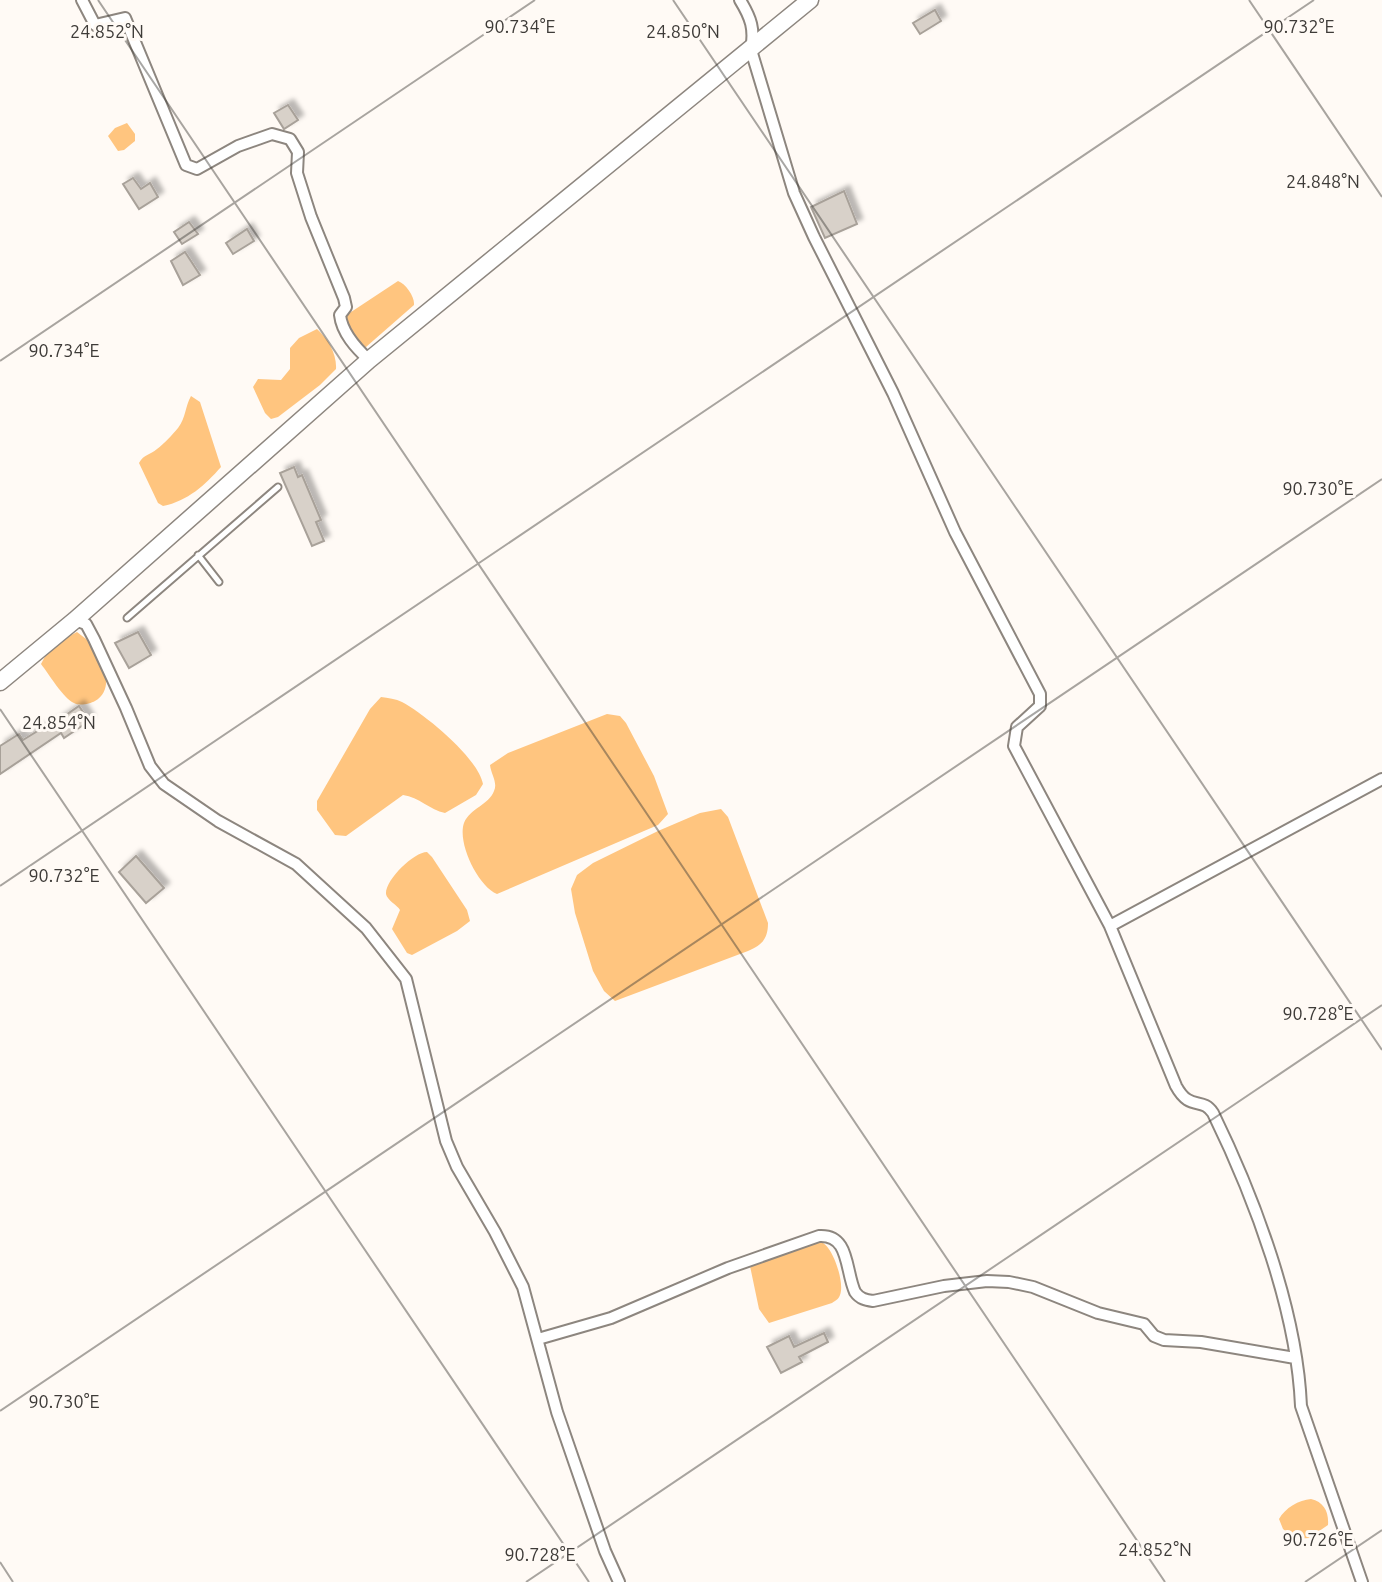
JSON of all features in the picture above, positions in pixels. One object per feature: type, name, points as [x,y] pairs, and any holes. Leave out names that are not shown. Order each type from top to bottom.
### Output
[{"type":"main road","points":[[0,682],[75,620],[369,360],[810,0]]},
{"type":"street","points":[[82,0],[95,25],[125,18],[186,165],[197,169],[238,146],[272,134],[290,139],[298,152],[297,173],[311,217],[344,298],[346,307],[340,315],[341,322],[354,346],[369,360]]},
{"type":"street","points":[[740,0],[754,28],[751,50],[794,192],[893,393],[955,532],[1040,694],[1040,706],[1017,727],[1014,746],[1110,926],[1182,1097],[1209,1108],[1252,1202],[1289,1315],[1301,1406],[1362,1582]]},
{"type":"street","points":[[75,620],[86,624],[127,708],[150,766],[164,784],[218,821],[296,864],[366,928],[406,979],[446,1141],[457,1167],[523,1287],[557,1412],[605,1550],[620,1582]]},
{"type":"street","points":[[1110,926],[1382,779]]},
{"type":"street","points":[[538,1339],[611,1318],[728,1268],[819,1236],[829,1236],[840,1243],[855,1292],[866,1300],[873,1301],[944,1286],[1009,1282],[1033,1287],[1098,1313],[1144,1324],[1154,1336],[1164,1339],[1201,1342],[1295,1358]]},
{"type":"lane","points":[[127,618],[278,487]]},
{"type":"lane","points":[[198,555],[219,582]]},
{"type":"shaded area","points":[[127,123],[135,134],[135,141],[124,150],[118,151],[108,136],[115,128]]},
{"type":"shaded area","points":[[398,281],[409,291],[414,305],[366,347],[360,347],[348,329],[345,316]]},
{"type":"shaded area","points":[[317,329],[331,347],[336,369],[320,385],[278,417],[271,419],[265,413],[253,387],[258,379],[281,380],[290,369],[290,348],[299,338]]},
{"type":"shaded area","points":[[191,396],[200,402],[221,467],[195,491],[163,506],[158,503],[139,463],[178,428]]},
{"type":"shaded area","points":[[77,632],[94,647],[106,676],[105,690],[101,696],[84,704],[70,701],[41,664],[56,645]]},
{"type":"shaded area","points":[[381,697],[402,702],[450,738],[472,762],[483,784],[476,795],[445,813],[403,795],[346,836],[335,835],[317,810],[317,801],[370,709]]},
{"type":"shaded area","points":[[607,714],[620,716],[626,723],[654,776],[668,814],[658,825],[497,894],[476,873],[466,852],[463,831],[467,818],[492,796],[495,782],[490,765],[508,753]]},
{"type":"shaded area","points":[[721,809],[728,817],[768,923],[765,937],[760,944],[748,951],[615,1001],[604,991],[593,971],[575,913],[571,889],[577,875],[593,863],[658,831],[700,813]]},
{"type":"shaded area","points":[[427,852],[467,910],[470,921],[412,955],[407,953],[392,929],[400,910],[386,894],[390,882],[401,868],[421,853]]},
{"type":"shaded area","points":[[821,1242],[830,1250],[837,1266],[841,1282],[840,1295],[832,1303],[769,1323],[759,1309],[750,1266]]},
{"type":"shaded area","points":[[1311,1499],[1325,1508],[1328,1525],[1309,1538],[1295,1539],[1283,1529],[1279,1519],[1293,1505]]},
{"type":"building","points":[[935,10],[941,21],[920,34],[913,23]]},
{"type":"building","points":[[288,105],[298,120],[284,129],[274,113]]},
{"type":"building","points":[[133,178],[141,189],[150,183],[158,197],[139,209],[123,184]]},
{"type":"building","points":[[844,191],[857,224],[825,238],[811,207]]},
{"type":"building","points":[[189,222],[198,234],[182,244],[174,232]]},
{"type":"building","points":[[247,229],[254,241],[233,254],[226,243]]},
{"type":"building","points":[[185,252],[200,275],[183,285],[171,261]]},
{"type":"building","points":[[294,467],[298,477],[302,475],[321,520],[316,522],[324,541],[312,546],[280,473]]},
{"type":"building","points":[[138,632],[151,655],[129,668],[115,643]]},
{"type":"building","points":[[79,706],[89,721],[64,738],[61,733],[0,774],[0,746],[19,734],[23,740]]},
{"type":"building","points":[[136,856],[164,888],[146,903],[119,872]]},
{"type":"building","points":[[824,1333],[828,1342],[799,1357],[802,1362],[781,1373],[767,1347],[789,1336],[794,1347]]}]
